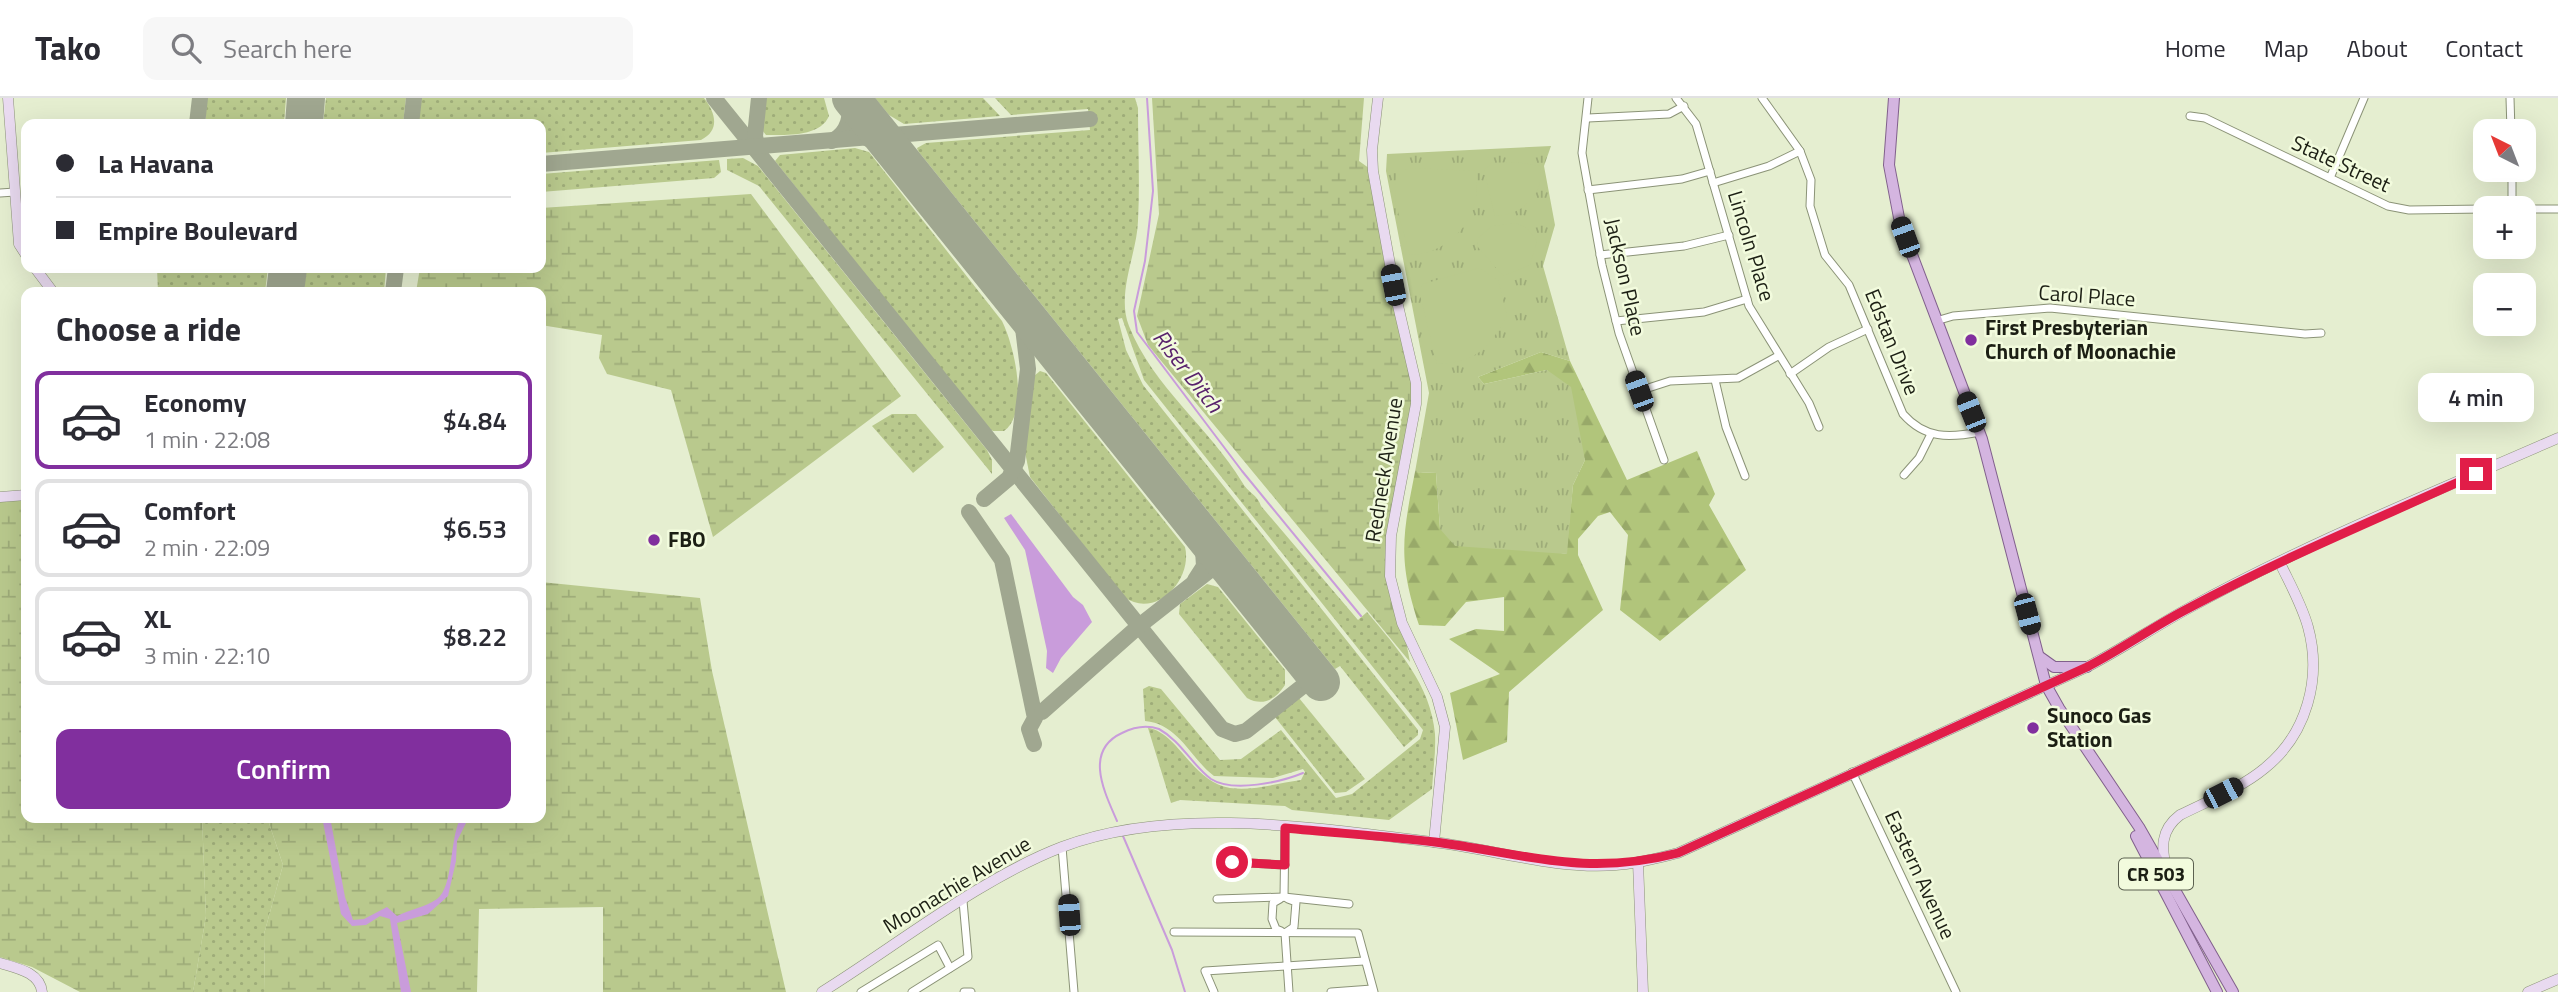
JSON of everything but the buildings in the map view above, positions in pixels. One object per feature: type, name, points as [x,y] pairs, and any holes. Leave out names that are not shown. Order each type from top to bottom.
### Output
[{"type":"main road","points":[[8,98],[21,247]]},
{"type":"main road","name":"Redneck Avenue","points":[[1378,98],[1372,150],[1373,171],[1417,394],[1391,536],[1390,576],[1402,623],[1437,697],[1445,727],[1434,842]]},
{"type":"main road","name":"CR 503","points":[[1894,98],[1890,176],[1900,223],[1935,321],[1980,432],[2046,685],[2139,827],[2233,992]]},
{"type":"main road","name":"Moonachie Avenue","points":[[826,991],[963,901],[1062,847],[1105,834],[1160,825],[1285,828],[1434,842],[1579,865],[1638,862],[1678,853],[2087,667],[2129,646],[2188,608],[2280,563],[2558,438]]},
{"type":"main road","points":[[0,497],[21,495]]},
{"type":"main road","points":[[2170,882],[2162,846],[2169,825],[2180,815],[2265,769],[2293,737],[2306,711],[2314,671],[2311,637],[2280,563]]},
{"type":"main road","points":[[2038,655],[2054,667],[2087,667]]},
{"type":"main road","name":"CR 503","points":[[2104,775],[2219,992]]},
{"type":"main road","points":[[1638,862],[1643,992]]},
{"type":"main road","points":[[0,963],[28,972],[38,981],[42,992]]},
{"type":"main road","points":[[2528,992],[2558,979]]},
{"type":"street","name":"Jackson Place","points":[[1588,98],[1588,118],[1581,145],[1600,255],[1616,321],[1664,460]]},
{"type":"street","name":"Lincoln Place","points":[[1676,98],[1696,124],[1747,299],[1778,356],[1809,402],[1819,427]]},
{"type":"street","name":"Edstan Drive","points":[[1762,98],[1800,151],[1811,180],[1810,206],[1825,255],[1849,285],[1898,406],[1909,421],[1931,434]]},
{"type":"street","points":[[2330,178],[2364,98]]},
{"type":"street","points":[[2510,98],[2511,119]]},
{"type":"street","points":[[1588,118],[1669,114],[1684,106]]},
{"type":"street","name":"State Street","points":[[2190,116],[2205,118],[2399,209],[2473,209]]},
{"type":"street","points":[[1713,183],[1778,162],[1800,151]]},
{"type":"street","points":[[1588,190],[1682,179],[1710,171]]},
{"type":"street","points":[[0,193],[15,192]]},
{"type":"street","points":[[2536,209],[2558,209]]},
{"type":"street","points":[[1600,255],[1684,246],[1729,235]]},
{"type":"street","points":[[1616,321],[1704,312],[1747,299]]},
{"type":"street","name":"Carol Place","points":[[1935,321],[1953,316],[2050,308],[2305,334],[2321,333]]},
{"type":"street","points":[[1790,374],[1829,347],[1868,329]]},
{"type":"street","points":[[1639,391],[1670,381],[1714,380],[1749,374],[1778,356]]},
{"type":"street","points":[[1714,380],[1726,426],[1745,476]]},
{"type":"street","points":[[1904,475],[1919,458],[1931,434],[1955,437],[1980,432]]},
{"type":"street","name":"Eastern Avenue","points":[[1852,772],[1956,992]]},
{"type":"street","points":[[1284,897],[1285,828]]},
{"type":"street","points":[[1062,847],[1074,992]]},
{"type":"street","points":[[1232,862],[1285,865]]},
{"type":"street","points":[[1284,897],[1273,903],[1272,919],[1276,929],[1285,933]]},
{"type":"street","points":[[1284,897],[1296,902],[1297,914],[1294,927],[1285,933]]},
{"type":"street","points":[[1217,900],[1284,897],[1349,904]]},
{"type":"street","points":[[912,992],[968,957],[963,901]]},
{"type":"street","points":[[1174,932],[1358,933],[1373,991],[1331,992]]},
{"type":"street","points":[[1285,933],[1289,992]]},
{"type":"street","points":[[861,992],[938,945],[950,968]]},
{"type":"street","points":[[1214,992],[1205,971],[1364,961]]},
{"type":"street","points":[[964,992],[971,992]]},
{"type":"green space","points":[[207,98],[286,98],[284,119],[205,119]]},
{"type":"green space","points":[[326,98],[406,98],[404,119],[324,119]]},
{"type":"green space","points":[[421,98],[704,98],[711,109],[714,126],[701,140],[546,153],[546,119],[419,119]]},
{"type":"green space","points":[[765,98],[824,98],[829,116],[825,123],[810,131],[792,135],[766,135],[762,130]]},
{"type":"green space","points":[[875,98],[983,98],[1000,116],[904,124],[889,115]]},
{"type":"green space","points":[[995,98],[1135,98],[1138,108],[1139,207],[1137,234],[1126,287],[1129,326],[1152,368],[1229,462],[1244,486],[1358,620],[1367,612],[1401,654],[1420,683],[1432,716],[1435,734],[1432,789],[1389,820],[1292,810],[1285,806],[1180,800],[1171,803],[1148,728],[1159,731],[1168,738],[1205,777],[1230,788],[1257,788],[1301,780],[1305,772],[1303,769],[1273,778],[1214,776],[1167,728],[1145,721],[1143,689],[1149,686],[1161,689],[1220,760],[1241,759],[1281,730],[1336,798],[1352,794],[1420,739],[1423,730],[1144,380],[1122,318],[1118,319],[1126,350],[1143,385],[1418,730],[1418,735],[1404,747],[1340,666],[1335,669],[918,151],[917,148],[926,143],[1090,130],[1088,109],[1011,115]]},
{"type":"green space","points":[[1152,98],[1364,98],[1359,161],[1373,171],[1416,383],[1389,556],[1410,662],[1148,345],[1137,316],[1159,214]]},
{"type":"green space","points":[[1551,146],[1544,166],[1555,225],[1543,266],[1570,361],[1541,352],[1478,377],[1484,384],[1547,370],[1571,387],[1585,460],[1573,485],[1567,554],[1455,546],[1440,529],[1436,473],[1415,472],[1429,393],[1386,171],[1387,154]]},
{"type":"green space","points":[[855,148],[869,152],[1002,321],[1015,361],[1018,394],[1012,422],[1004,431],[993,431],[985,425],[775,161],[780,155]]},
{"type":"green space","points":[[743,158],[758,166],[987,450],[992,460],[992,474],[759,186],[727,170],[727,159]]},
{"type":"green space","points":[[719,160],[721,172],[714,178],[546,192],[546,174]]},
{"type":"green space","points":[[1516,162],[1540,166],[1539,186],[1530,202],[1522,208],[1495,216],[1484,171],[1491,163]]},
{"type":"green space","points":[[1409,168],[1475,171],[1477,187],[1470,216],[1452,239],[1425,253],[1410,255],[1395,201],[1396,176]]},
{"type":"green space","points":[[751,194],[901,396],[713,537],[671,390],[607,374],[599,358],[602,335],[546,326],[546,287],[417,287],[419,273],[546,273],[546,208]]},
{"type":"green space","points":[[1516,223],[1527,228],[1537,241],[1530,265],[1503,276],[1477,246],[1478,238],[1492,226]]},
{"type":"green space","points":[[1479,268],[1498,280],[1507,316],[1494,337],[1480,352],[1462,360],[1437,364],[1419,291],[1423,284]]},
{"type":"green space","points":[[157,273],[267,273],[266,287],[158,287]]},
{"type":"green space","points":[[306,273],[386,273],[384,287],[304,287]]},
{"type":"green space","points":[[1541,352],[1570,361],[1627,480],[1697,451],[1715,494],[1709,505],[1746,570],[1660,641],[1620,610],[1628,535],[1610,512],[1598,516],[1578,539],[1578,555],[1603,610],[1509,692],[1507,742],[1463,760],[1450,693],[1500,674],[1449,639],[1476,629],[1504,631],[1504,597],[1466,602],[1445,626],[1419,625],[1408,583],[1404,549],[1415,472],[1436,473],[1440,529],[1566,554],[1573,485],[1585,460],[1547,370],[1484,384],[1478,377]]},
{"type":"green space","points":[[1040,371],[1046,373],[1185,547],[1186,559],[1178,583],[1170,593],[1159,600],[1136,603],[1124,597],[1030,477],[1025,452],[1034,376]]},
{"type":"green space","points":[[892,414],[916,414],[944,447],[913,473],[872,426]]},
{"type":"green space","points":[[21,496],[21,823],[202,823],[206,916],[193,992],[80,992],[32,967],[0,957],[0,498]]},
{"type":"green space","points":[[546,583],[700,598],[712,671],[786,992],[603,992],[603,907],[479,909],[477,992],[265,992],[264,934],[283,865],[269,823],[546,823]]},
{"type":"green space","points":[[1207,584],[1218,587],[1285,670],[1285,685],[1273,698],[1258,702],[1247,698],[1179,614],[1180,604]]},
{"type":"green space","points":[[1299,698],[1365,779],[1346,792],[1335,793],[1275,717]]},
{"type":"green space","points":[[202,823],[269,823],[283,865],[264,934],[265,992],[193,992],[206,916]]},
{"type":"shaded area","points":[[1011,514],[1073,597],[1083,605],[1092,622],[1061,658],[1053,673],[1046,668],[1047,651],[1025,550],[1004,518]]},
{"type":"shaded area","points":[[323,823],[331,823],[345,897],[353,920],[364,919],[387,907],[397,916],[437,899],[446,884],[457,826],[458,823],[466,823],[457,841],[456,861],[448,896],[428,914],[397,923],[411,992],[401,992],[390,919],[380,916],[366,925],[352,926],[341,914]]},
{"type":"waterway","name":"Riser Ditch","points":[[1147,98],[1153,191],[1145,261],[1134,311],[1137,332],[1242,471],[1361,616]]},
{"type":"waterway","name":"Riser Ditch","points":[[1117,821],[1103,786],[1100,761],[1103,750],[1110,741],[1136,728],[1154,728],[1167,734],[1204,773],[1220,783],[1257,785],[1303,773]]},
{"type":"waterway","name":"Riser Ditch","points":[[1123,836],[1172,950],[1185,992]]},
{"type":"taxiway","points":[[198,119],[200,98]]},
{"type":"taxiway","points":[[412,119],[414,98]]},
{"type":"taxiway","points":[[714,98],[1222,729],[1235,734],[1246,731],[1303,686],[1309,675],[1306,664]]},
{"type":"taxiway","points":[[758,151],[755,136],[759,98]]},
{"type":"taxiway","points":[[832,141],[842,134],[848,123],[848,98]]},
{"type":"taxiway","points":[[546,164],[1090,119]]},
{"type":"taxiway","points":[[868,139],[883,144],[898,156]]},
{"type":"taxiway","points":[[394,287],[395,273]]},
{"type":"taxiway","points":[[984,499],[1009,478],[1017,461],[1028,369],[1023,328],[1000,283]]},
{"type":"taxiway","points":[[969,512],[1002,560],[1035,718],[1029,729],[1034,744]]},
{"type":"taxiway","points":[[1195,580],[1204,566],[1202,534]]},
{"type":"taxiway","points":[[1042,712],[1139,626],[1209,571],[1216,569],[1233,572]]},
{"type":"runway","points":[[304,119],[306,98]]},
{"type":"runway","points":[[851,98],[1321,682]]},
{"type":"runway","points":[[286,287],[287,273]]},
{"type":"place","name":"First Presbyterian Church of Moonachie","points":[[1971,340]]},
{"type":"place","name":"FBO","points":[[654,540]]},
{"type":"place","name":"Sunoco Gas Station","points":[[2033,728]]},
{"type":"route","points":[[1232,862],[1285,865],[1285,828],[1434,842],[1579,865],[1619,865],[1678,853],[2087,667],[2129,646],[2188,608],[2312,547],[2476,474]]}]
